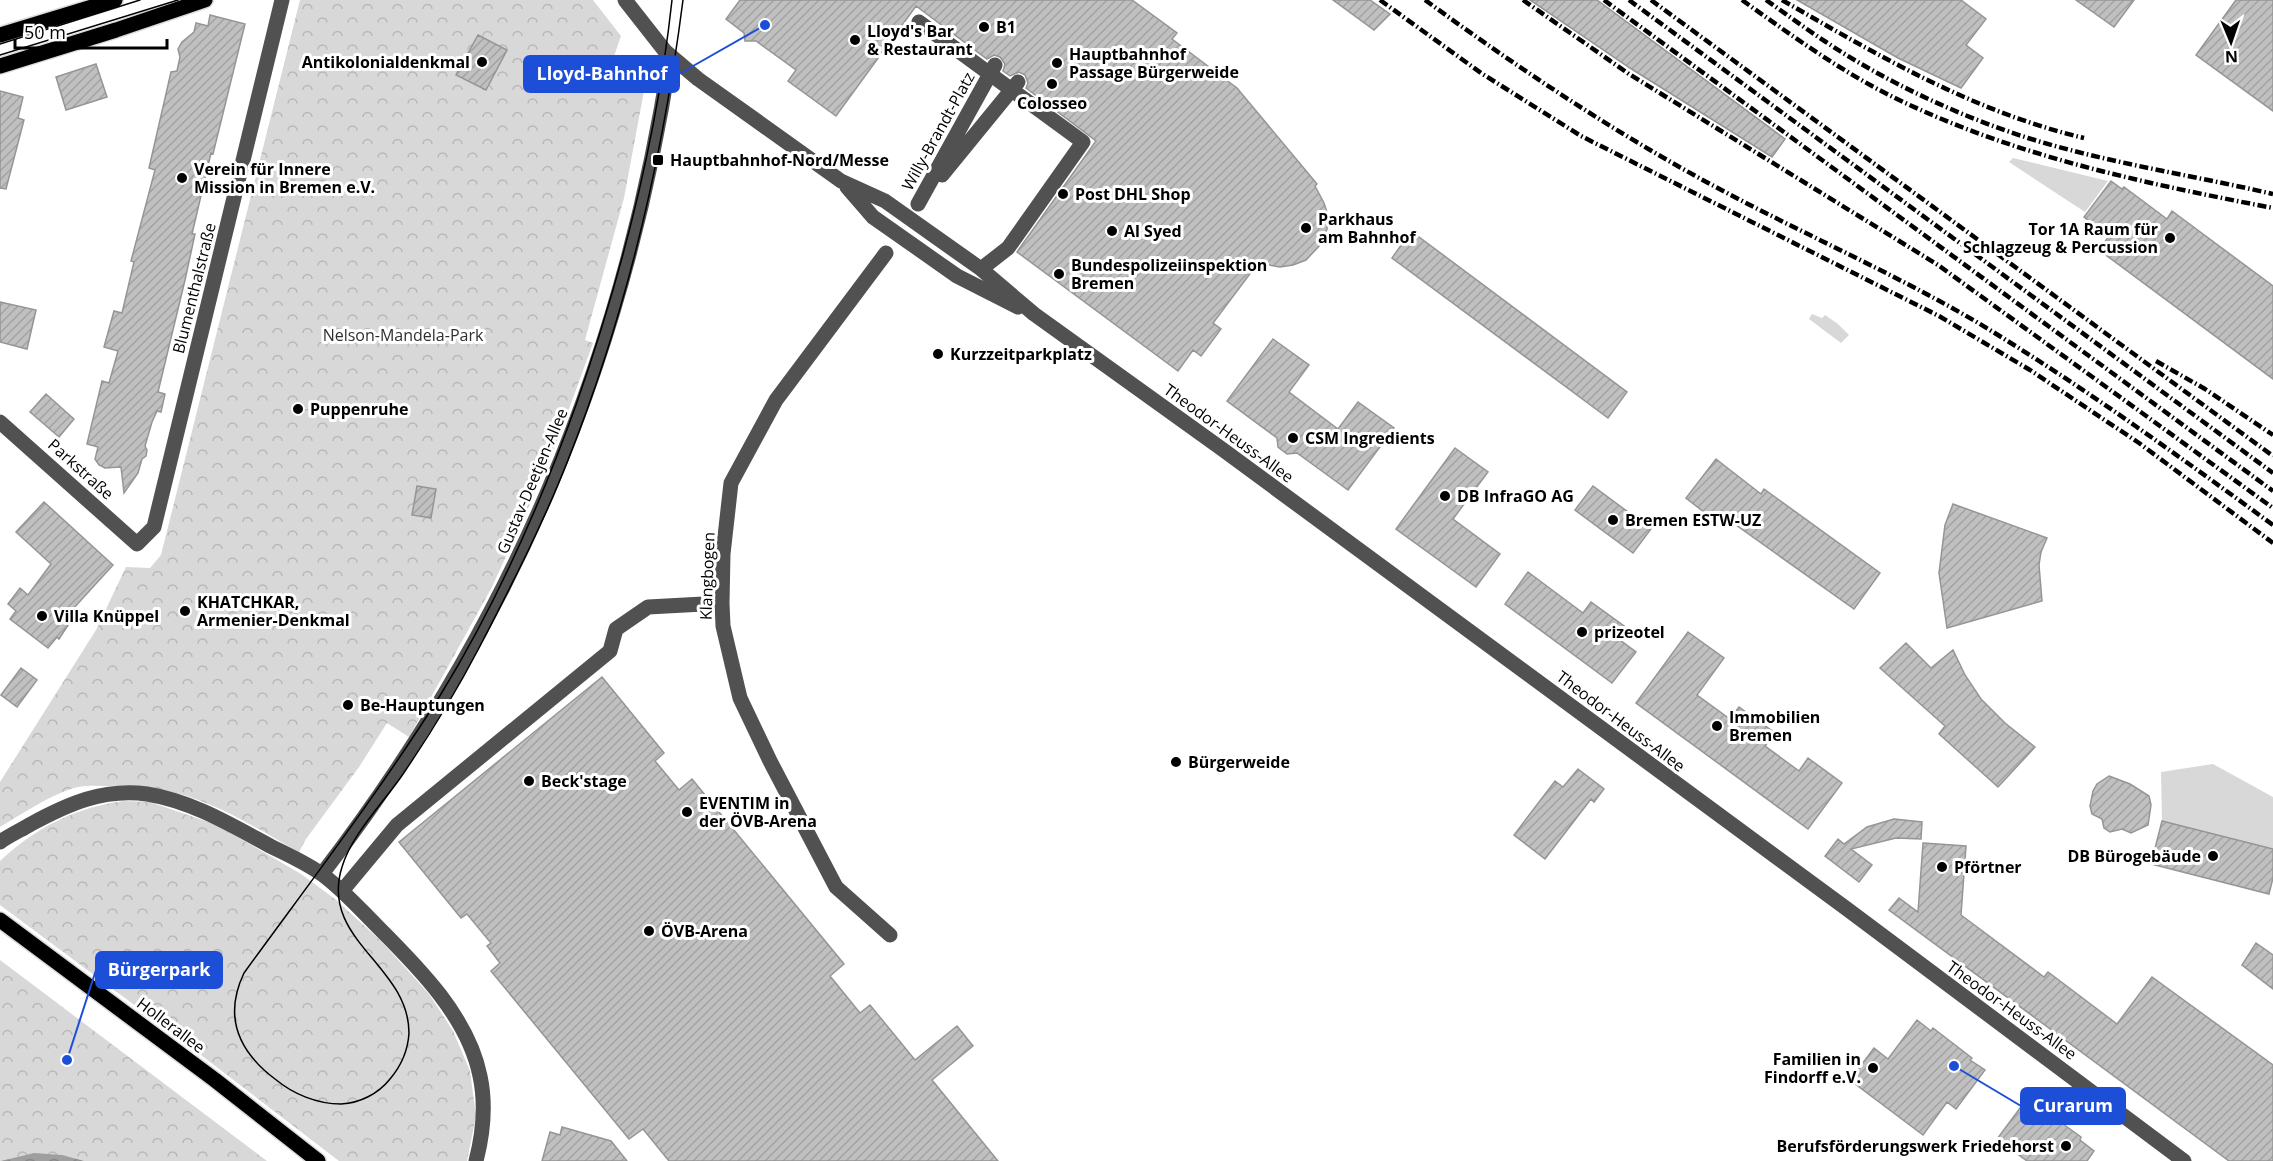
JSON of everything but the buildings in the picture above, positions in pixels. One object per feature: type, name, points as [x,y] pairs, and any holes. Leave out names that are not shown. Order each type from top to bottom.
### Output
[{"type":"main road","points":[[0,35],[114,0]]},
{"type":"main road","points":[[0,66],[205,0]]},
{"type":"main road","name":"Hollerallee","points":[[0,920],[216,1080],[318,1161]]},
{"type":"street","name":"Blumenthalstraße","points":[[137,544],[154,527],[282,0]]},
{"type":"street","name":"Theodor-Heuss-Allee","points":[[625,0],[670,57],[706,84],[842,181],[885,201],[981,269],[1034,315],[1222,449],[2184,1161]]},
{"type":"street","name":"Willy-Brandt-Platz","points":[[920,22],[992,69],[1083,142],[1008,248],[981,269]]},
{"type":"street","name":"Gustav-Deetjen-Allee","points":[[322,874],[416,743],[460,672],[507,583],[550,491],[583,406],[617,302],[647,183],[670,57]]},
{"type":"street","name":"Willy-Brandt-Platz","points":[[992,69],[918,204],[1015,86]]},
{"type":"street","name":"Theodor-Heuss-Allee","points":[[842,181],[873,217],[957,276],[1034,315]]},
{"type":"street","name":"Klangbogen","points":[[886,253],[776,400],[731,483],[723,554],[722,603],[723,626],[740,698],[770,761],[836,887],[890,935]]},
{"type":"street","name":"Parkstraße","points":[[0,422],[137,544]]},
{"type":"street","points":[[342,891],[397,825],[610,651],[616,629],[648,607],[722,603]]},
{"type":"street","points":[[0,842],[66,805],[116,793],[147,794],[179,802],[219,818],[322,874],[412,961],[445,1001],[470,1045],[480,1074],[483,1103],[480,1144],[476,1161]]},
{"type":"green space","name":"Nelson-Mandela-Park","points":[[300,0],[593,0],[621,36],[612,62],[630,81],[644,91],[624,198],[585,340],[593,343],[553,453],[492,587],[409,737],[387,723],[299,852],[209,804],[187,796],[138,786],[78,787],[48,799],[0,827],[0,782],[96,630],[126,567],[150,568],[161,555]]},
{"type":"green space","points":[[2013,158],[2108,181],[2085,212],[2009,162]]},
{"type":"green space","points":[[1812,314],[1822,318],[1825,315],[1849,335],[1841,343],[1809,319]]},
{"type":"green space","points":[[2213,764],[2273,797],[2273,849],[2162,821],[2161,772]]},
{"type":"green space","points":[[124,801],[150,802],[217,825],[301,874],[335,899],[381,941],[429,994],[453,1031],[470,1071],[476,1116],[467,1161],[339,1161],[0,905],[0,861],[13,849],[42,829],[73,814],[89,808]]},
{"type":"green space","points":[[0,960],[267,1161],[0,1161]]},
{"type":"water","points":[[34,1153],[62,1155],[84,1161],[1,1161]]},
{"type":"tram line","points":[[0,44],[140,0]]},
{"type":"tram line","points":[[0,55],[178,0]]},
{"type":"tram line","points":[[672,0],[657,104],[623,256],[576,405],[548,480],[516,553],[481,625],[441,694],[370,801],[244,973],[238,989],[235,1018],[243,1045],[262,1068],[282,1084],[297,1094],[314,1100],[341,1104],[368,1097],[390,1079],[401,1063],[405,1052],[409,1033],[405,1009],[395,989],[353,934],[343,914],[338,892],[342,867],[352,844],[401,777],[442,714],[470,664],[526,555],[568,460],[608,348],[640,233],[665,117],[683,0]]},
{"type":"railway","points":[[1380,0],[1481,73],[1581,136],[1939,316],[2030,370],[2139,443],[2273,543]]},
{"type":"railway","points":[[1425,0],[1530,74],[1638,143],[1745,202],[1877,268],[1975,321],[2126,420],[2273,525]]},
{"type":"railway","points":[[1523,0],[1629,74],[1938,265],[2273,508]]},
{"type":"railway","points":[[1604,0],[2273,491]]},
{"type":"railway","points":[[1629,0],[2273,473]]},
{"type":"railway","points":[[1651,0],[2273,456]]},
{"type":"railway","points":[[1742,0],[1816,52],[1855,76],[1895,98],[1940,118],[2033,152],[2128,178],[2273,208]]},
{"type":"railway","points":[[1766,0],[1826,42],[1873,71],[1950,109],[2002,129],[2088,155],[2273,194]]},
{"type":"railway","points":[[1782,0],[1855,42],[1966,98],[2043,127],[2084,138]]},
{"type":"railway","points":[[2156,361],[2205,389],[2273,435]]},
{"type":"place","name":"Lloyd-Bahnhof","points":[[765,25]]},
{"type":"place","name":"B1","points":[[984,27]]},
{"type":"place","name":"Lloyd's Bar & Restaurant","points":[[855,40]]},
{"type":"place","name":"Antikolonialdenkmal","points":[[482,62]]},
{"type":"place","name":"Hauptbahnhof Passage Bürgerweide","points":[[1057,63]]},
{"type":"place","name":"Colosseo","points":[[1052,84]]},
{"type":"place","name":"Hauptbahnhof-Nord/Messe","points":[[658,160]]},
{"type":"place","name":"Verein für Innere Mission in Bremen e.V.","points":[[182,178]]},
{"type":"place","name":"Post DHL Shop","points":[[1063,194]]},
{"type":"place","name":"Parkhaus am Bahnhof","points":[[1306,228]]},
{"type":"place","name":"Al Syed","points":[[1112,231]]},
{"type":"place","name":"Tor 1A Raum für Schlagzeug & Percussion","points":[[2170,238]]},
{"type":"place","name":"Bundespolizeiinspektion Bremen","points":[[1059,274]]},
{"type":"place","name":"Kurzzeitparkplatz","points":[[938,354]]},
{"type":"place","name":"Puppenruhe","points":[[298,409]]},
{"type":"place","name":"CSM Ingredients","points":[[1293,438]]},
{"type":"place","name":"DB InfraGO AG","points":[[1445,496]]},
{"type":"place","name":"Bremen ESTW-UZ","points":[[1613,520]]},
{"type":"place","name":"KHATCHKAR, Armenier-Denkmal","points":[[185,611]]},
{"type":"place","name":"Villa Knüppel","points":[[42,616]]},
{"type":"place","name":"prizeotel","points":[[1582,632]]},
{"type":"place","name":"Be-Hauptungen","points":[[348,705]]},
{"type":"place","name":"Immobilien Bremen","points":[[1717,726]]},
{"type":"place","name":"Bürgerweide","points":[[1176,762]]},
{"type":"place","name":"Beck'stage","points":[[529,781]]},
{"type":"place","name":"EVENTIM in der ÖVB-Arena","points":[[687,812]]},
{"type":"place","name":"DB Bürogebäude","points":[[2213,856]]},
{"type":"place","name":"Pförtner","points":[[1942,867]]},
{"type":"place","name":"ÖVB-Arena","points":[[649,931]]},
{"type":"place","name":"Bürgerpark","points":[[67,1060]]},
{"type":"place","name":"Curarum","points":[[1954,1066]]},
{"type":"place","name":"Familien in Findorff e.V.","points":[[1873,1068]]},
{"type":"place","name":"Berufsförderungswerk Friedehorst","points":[[2066,1146]]}]
